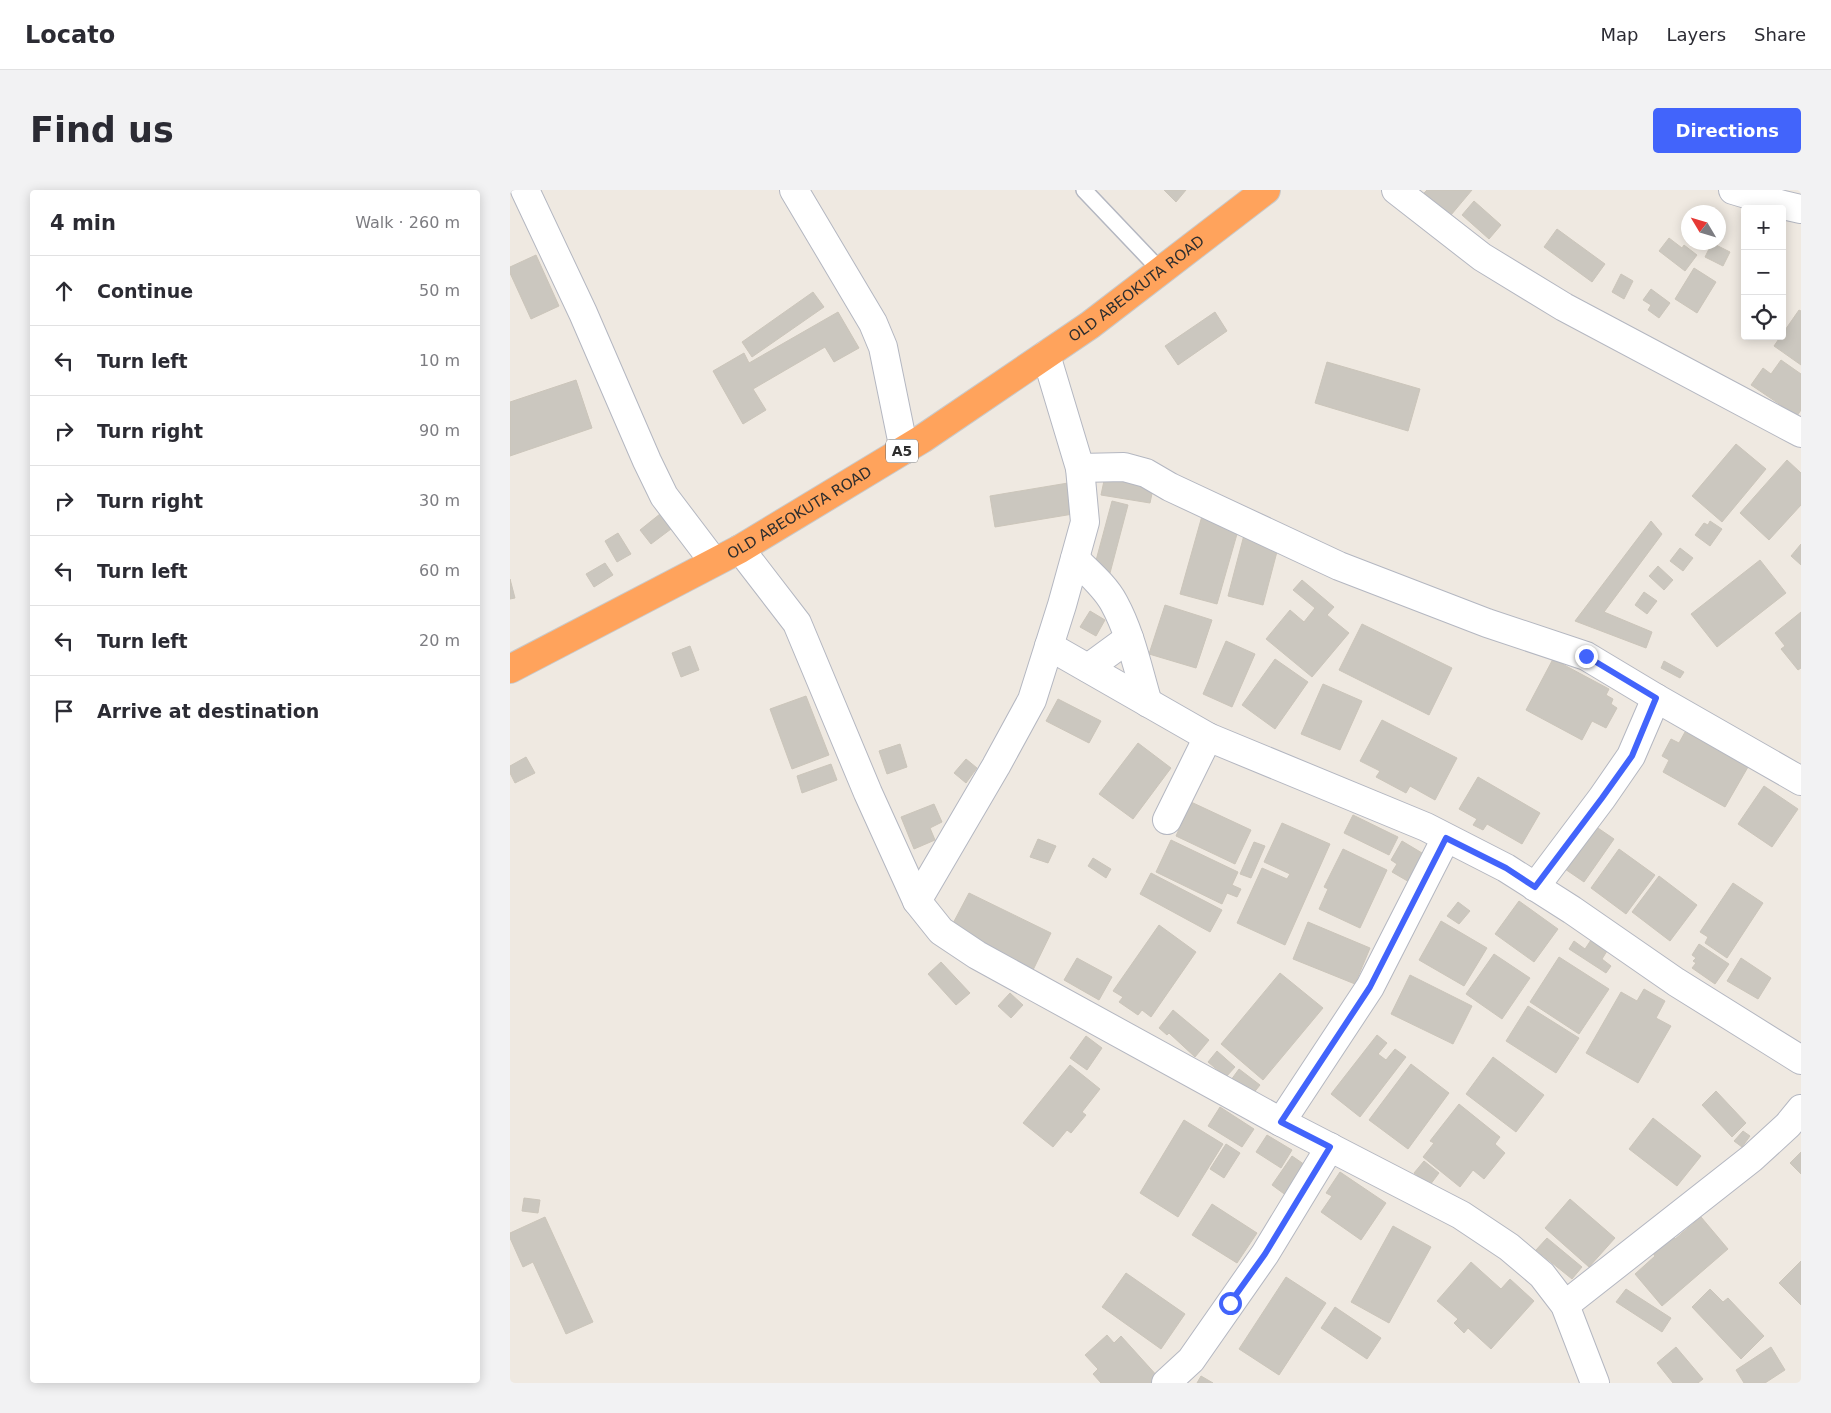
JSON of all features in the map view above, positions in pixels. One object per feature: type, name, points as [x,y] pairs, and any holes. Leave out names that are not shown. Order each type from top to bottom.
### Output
[{"type":"highway","name":"OLD ABEOKUTA ROAD","points":[[510,669],[740,549],[904,450],[1090,325],[1266,190]]},
{"type":"street","points":[[525,190],[583,313],[656,479],[674,510],[714,562]]},
{"type":"street","points":[[794,190],[873,323],[883,347],[904,450]]},
{"type":"street","points":[[1396,190],[1482,257],[1564,307],[1801,433]]},
{"type":"street","points":[[1734,190],[1801,209]]},
{"type":"street","points":[[917,901],[996,766],[1032,700],[1085,522],[1080,468],[1046,355]]},
{"type":"street","points":[[1080,468],[1124,467],[1146,473],[1170,487],[1339,566],[1488,622],[1586,656],[1801,781]]},
{"type":"street","points":[[740,549],[797,623],[868,793],[917,901],[941,931],[977,955],[1281,1122],[1461,1215],[1509,1247],[1542,1275],[1566,1305],[1594,1383]]},
{"type":"street","points":[[1075,559],[1114,602],[1129,638],[1148,703]]},
{"type":"street","points":[[1088,668],[1129,638]]},
{"type":"street","points":[[1049,646],[1208,736],[1417,823],[1506,868],[1572,910],[1676,982],[1800,1061]]},
{"type":"street","points":[[1535,887],[1632,756],[1656,698]]},
{"type":"street","points":[[1167,820],[1208,736]]},
{"type":"street","points":[[1281,1122],[1370,987],[1446,838]]},
{"type":"street","points":[[1566,1305],[1752,1158],[1788,1125],[1801,1108]]},
{"type":"street","points":[[1166,1383],[1191,1360],[1265,1254],[1330,1147]]},
{"type":"lane","points":[[1084,190],[1161,270]]},
{"type":"building","points":[[1164,190],[1186,190],[1176,202]]},
{"type":"building","points":[[1427,190],[1472,190],[1451,215],[1424,193]]},
{"type":"building","points":[[1474,201],[1501,225],[1489,239],[1462,215]]},
{"type":"building","points":[[1557,229],[1605,264],[1592,282],[1544,247]]},
{"type":"building","points":[[1669,238],[1681,247],[1681,250],[1690,250],[1697,255],[1685,271],[1659,251]]},
{"type":"building","points":[[1708,250],[1726,250],[1730,252],[1723,266],[1705,257]]},
{"type":"building","points":[[536,255],[559,306],[531,319],[510,273],[510,267]]},
{"type":"building","points":[[1694,268],[1716,282],[1697,313],[1675,299]]},
{"type":"building","points":[[1621,274],[1633,281],[1624,299],[1612,292]]},
{"type":"building","points":[[1651,289],[1670,303],[1659,318],[1648,310],[1651,305],[1643,300]]},
{"type":"building","points":[[813,292],[824,307],[752,357],[742,342]]},
{"type":"building","points":[[1799,310],[1801,311],[1801,365],[1774,346],[1778,340],[1786,340],[1786,329]]},
{"type":"building","points":[[838,312],[859,348],[834,362],[825,347],[753,389],[766,410],[743,424],[713,371],[744,353],[749,363]]},
{"type":"building","points":[[1215,312],[1227,331],[1178,365],[1165,346]]},
{"type":"building","points":[[1781,360],[1801,374],[1801,410],[1797,416],[1751,385],[1763,368],[1771,374]]},
{"type":"building","points":[[1327,362],[1420,389],[1408,431],[1315,403]]},
{"type":"building","points":[[576,380],[592,428],[510,456],[510,402]]},
{"type":"building","points":[[1736,444],[1766,469],[1722,522],[1692,496]]},
{"type":"building","points":[[1787,460],[1801,473],[1801,505],[1769,540],[1740,513]]},
{"type":"building","points":[[1105,476],[1154,484],[1150,503],[1101,495]]},
{"type":"building","points":[[1068,483],[1073,514],[995,527],[990,496]]},
{"type":"building","points":[[1112,501],[1128,505],[1110,573],[1094,568]]},
{"type":"building","points":[[660,514],[671,529],[651,544],[640,530]]},
{"type":"building","points":[[1202,516],[1239,527],[1217,604],[1180,594]]},
{"type":"building","points":[[1651,521],[1662,534],[1604,612],[1652,632],[1646,648],[1575,621]]},
{"type":"building","points":[[1710,521],[1722,529],[1710,546],[1695,535],[1704,523],[1708,525]]},
{"type":"building","points":[[618,533],[631,554],[617,562],[605,541]]},
{"type":"building","points":[[1244,535],[1279,544],[1263,605],[1228,596]]},
{"type":"building","points":[[1801,544],[1801,565],[1791,556]]},
{"type":"building","points":[[1680,548],[1693,558],[1683,571],[1670,561]]},
{"type":"building","points":[[1760,560],[1786,593],[1717,647],[1691,614]]},
{"type":"building","points":[[605,563],[613,575],[594,587],[586,574]]},
{"type":"building","points":[[1658,566],[1673,580],[1664,590],[1649,576]]},
{"type":"building","points":[[510,579],[515,598],[510,599]]},
{"type":"building","points":[[1302,580],[1334,607],[1327,615],[1349,633],[1312,677],[1266,639],[1290,610],[1304,622],[1315,608],[1293,590]]},
{"type":"building","points":[[1644,592],[1657,601],[1647,614],[1635,605]]},
{"type":"building","points":[[1165,605],[1212,620],[1196,668],[1149,654]]},
{"type":"building","points":[[1090,611],[1105,620],[1096,636],[1080,627]]},
{"type":"building","points":[[1801,612],[1801,668],[1798,670],[1781,649],[1785,646],[1775,633]]},
{"type":"building","points":[[1362,624],[1452,668],[1429,715],[1339,670]]},
{"type":"building","points":[[1226,641],[1255,654],[1232,707],[1203,694]]},
{"type":"building","points":[[690,646],[699,670],[681,677],[672,653]]},
{"type":"building","points":[[1275,659],[1308,682],[1275,729],[1242,705]]},
{"type":"building","points":[[1553,659],[1609,689],[1606,695],[1613,699],[1611,704],[1617,708],[1606,728],[1592,721],[1582,740],[1526,710]]},
{"type":"building","points":[[1664,661],[1684,672],[1680,678],[1661,668]]},
{"type":"building","points":[[1323,684],[1362,701],[1340,750],[1301,734]]},
{"type":"building","points":[[806,696],[829,755],[792,769],[770,709]]},
{"type":"building","points":[[1058,699],[1101,721],[1089,743],[1046,721]]},
{"type":"building","points":[[1382,720],[1457,758],[1435,800],[1410,786],[1406,793],[1376,777],[1380,771],[1360,761]]},
{"type":"building","points":[[1685,732],[1748,767],[1725,807],[1663,772],[1669,760],[1662,756],[1671,739],[1679,743]]},
{"type":"building","points":[[1138,743],[1171,768],[1133,819],[1099,794]]},
{"type":"building","points":[[900,744],[907,767],[887,774],[879,751]]},
{"type":"building","points":[[526,757],[535,773],[515,783],[510,773],[510,766]]},
{"type":"building","points":[[966,759],[977,768],[966,783],[954,773]]},
{"type":"building","points":[[831,764],[837,780],[802,793],[797,776]]},
{"type":"building","points":[[1478,777],[1540,813],[1522,844],[1487,824],[1483,830],[1473,825],[1477,819],[1459,809]]},
{"type":"building","points":[[1764,786],[1798,809],[1772,847],[1738,824]]},
{"type":"building","points":[[1191,802],[1251,830],[1235,864],[1176,836]]},
{"type":"building","points":[[934,804],[942,822],[930,828],[935,840],[914,849],[901,817]]},
{"type":"building","points":[[1353,815],[1398,837],[1389,855],[1344,833]]},
{"type":"building","points":[[1282,823],[1330,844],[1285,945],[1237,923],[1262,868],[1287,879],[1290,874],[1264,862]]},
{"type":"building","points":[[1595,826],[1614,839],[1584,882],[1565,869]]},
{"type":"building","points":[[1038,839],[1056,846],[1048,863],[1030,857]]},
{"type":"building","points":[[1171,840],[1238,872],[1232,885],[1241,889],[1237,897],[1227,893],[1222,904],[1156,872]]},
{"type":"building","points":[[1402,841],[1427,856],[1411,883],[1392,872],[1397,864],[1391,860]]},
{"type":"building","points":[[1254,842],[1265,846],[1251,878],[1240,874]]},
{"type":"building","points":[[1343,849],[1387,870],[1360,928],[1319,909],[1328,889],[1324,887]]},
{"type":"building","points":[[1619,849],[1655,875],[1626,914],[1591,888]]},
{"type":"building","points":[[1093,858],[1111,869],[1106,878],[1088,866]]},
{"type":"building","points":[[1151,873],[1222,910],[1210,932],[1140,894]]},
{"type":"building","points":[[1659,876],[1697,905],[1670,941],[1632,912]]},
{"type":"building","points":[[1733,883],[1763,903],[1727,958],[1705,943],[1708,937],[1700,932]]},
{"type":"building","points":[[969,893],[1051,933],[1033,970],[950,929]]},
{"type":"building","points":[[1519,901],[1558,929],[1534,962],[1495,934]]},
{"type":"building","points":[[1458,902],[1470,911],[1459,924],[1447,916]]},
{"type":"building","points":[[1441,921],[1487,948],[1464,986],[1419,960]]},
{"type":"building","points":[[1308,922],[1370,948],[1355,984],[1293,959]]},
{"type":"building","points":[[1159,925],[1196,952],[1151,1017],[1142,1010],[1138,1015],[1119,1002],[1123,997],[1113,991]]},
{"type":"building","points":[[1591,940],[1607,951],[1602,959],[1611,966],[1606,973],[1569,949],[1574,941],[1585,949]]},
{"type":"building","points":[[1699,944],[1729,964],[1715,984],[1692,968],[1696,963],[1693,961],[1696,958],[1692,955]]},
{"type":"building","points":[[1494,954],[1530,978],[1502,1019],[1466,994]]},
{"type":"building","points":[[1559,957],[1609,989],[1579,1034],[1530,1002]]},
{"type":"building","points":[[1077,958],[1112,977],[1099,1000],[1064,980]]},
{"type":"building","points":[[1741,958],[1771,978],[1758,999],[1727,981]]},
{"type":"building","points":[[941,962],[970,993],[956,1005],[928,974]]},
{"type":"building","points":[[1280,973],[1323,1008],[1263,1080],[1221,1044]]},
{"type":"building","points":[[1410,975],[1472,1006],[1453,1044],[1391,1014]]},
{"type":"building","points":[[1644,989],[1665,1001],[1656,1018],[1671,1026],[1638,1083],[1586,1053],[1621,992],[1637,1001]]},
{"type":"building","points":[[1010,993],[1023,1005],[1011,1018],[998,1006]]},
{"type":"building","points":[[1528,1006],[1579,1038],[1556,1073],[1506,1041]]},
{"type":"building","points":[[1173,1010],[1209,1040],[1195,1057],[1169,1033],[1167,1035],[1159,1028]]},
{"type":"building","points":[[1377,1035],[1387,1043],[1378,1054],[1386,1060],[1395,1049],[1406,1057],[1360,1117],[1331,1094]]},
{"type":"building","points":[[1086,1036],[1102,1048],[1087,1070],[1070,1058]]},
{"type":"building","points":[[1217,1051],[1235,1067],[1226,1077],[1208,1062]]},
{"type":"building","points":[[1493,1057],[1544,1095],[1516,1132],[1466,1094]]},
{"type":"building","points":[[1411,1064],[1449,1093],[1408,1149],[1369,1120]]},
{"type":"building","points":[[1070,1065],[1100,1089],[1082,1112],[1086,1115],[1071,1133],[1067,1130],[1053,1147],[1023,1123]]},
{"type":"building","points":[[1239,1069],[1260,1085],[1252,1095],[1231,1080]]},
{"type":"building","points":[[1716,1091],[1746,1123],[1732,1137],[1702,1105]]},
{"type":"building","points":[[1459,1104],[1500,1137],[1495,1144],[1505,1153],[1484,1179],[1473,1170],[1460,1187],[1423,1157],[1434,1143],[1430,1141]]},
{"type":"building","points":[[1220,1107],[1254,1129],[1242,1147],[1208,1126]]},
{"type":"building","points":[[1653,1118],[1701,1156],[1677,1186],[1629,1149]]},
{"type":"building","points":[[1184,1120],[1223,1144],[1178,1217],[1140,1193]]},
{"type":"building","points":[[1743,1131],[1750,1136],[1742,1147],[1734,1141]]},
{"type":"building","points":[[1267,1135],[1292,1150],[1281,1168],[1256,1152]]},
{"type":"building","points":[[1226,1144],[1240,1153],[1224,1178],[1210,1169]]},
{"type":"building","points":[[1801,1152],[1801,1174],[1790,1163]]},
{"type":"building","points":[[1292,1156],[1308,1167],[1287,1196],[1272,1185]]},
{"type":"building","points":[[1424,1161],[1439,1173],[1430,1185],[1414,1173]]},
{"type":"building","points":[[1340,1172],[1386,1203],[1361,1240],[1321,1212],[1332,1196],[1326,1193]]},
{"type":"building","points":[[524,1198],[540,1200],[538,1213],[522,1211]]},
{"type":"building","points":[[1570,1199],[1615,1238],[1589,1267],[1545,1228]]},
{"type":"building","points":[[1212,1204],[1257,1233],[1237,1263],[1192,1235]]},
{"type":"building","points":[[545,1217],[593,1322],[566,1334],[533,1262],[523,1267],[510,1238],[510,1233]]},
{"type":"building","points":[[1701,1217],[1728,1249],[1662,1306],[1635,1274],[1655,1256],[1652,1252],[1672,1235],[1675,1239]]},
{"type":"building","points":[[1393,1226],[1431,1247],[1389,1323],[1351,1302]]},
{"type":"building","points":[[1547,1238],[1582,1267],[1572,1279],[1536,1250]]},
{"type":"building","points":[[1801,1261],[1801,1305],[1779,1283]]},
{"type":"building","points":[[1471,1262],[1501,1289],[1510,1279],[1534,1301],[1491,1349],[1468,1328],[1464,1333],[1454,1323],[1458,1319],[1437,1301]]},
{"type":"building","points":[[1126,1273],[1185,1314],[1161,1349],[1102,1307]]},
{"type":"building","points":[[1286,1277],[1326,1303],[1279,1375],[1239,1349]]},
{"type":"building","points":[[1626,1289],[1671,1318],[1662,1332],[1616,1302]]},
{"type":"building","points":[[1710,1289],[1723,1302],[1728,1298],[1764,1336],[1741,1359],[1692,1307]]},
{"type":"building","points":[[1335,1307],[1381,1338],[1367,1359],[1321,1328]]},
{"type":"building","points":[[1107,1335],[1114,1343],[1121,1336],[1159,1378],[1154,1383],[1101,1383],[1093,1374],[1098,1369],[1085,1355]]},
{"type":"building","points":[[1676,1347],[1703,1379],[1698,1383],[1673,1383],[1657,1363]]},
{"type":"building","points":[[1771,1347],[1785,1370],[1765,1383],[1744,1383],[1736,1370]]},
{"type":"building","points":[[1201,1376],[1213,1383],[1197,1383]]},
{"type":"route","points":[[1230,1303],[1265,1254],[1330,1147],[1281,1122],[1370,987],[1446,838],[1506,868],[1535,887],[1632,756],[1649,719],[1656,698],[1586,656]]}]
